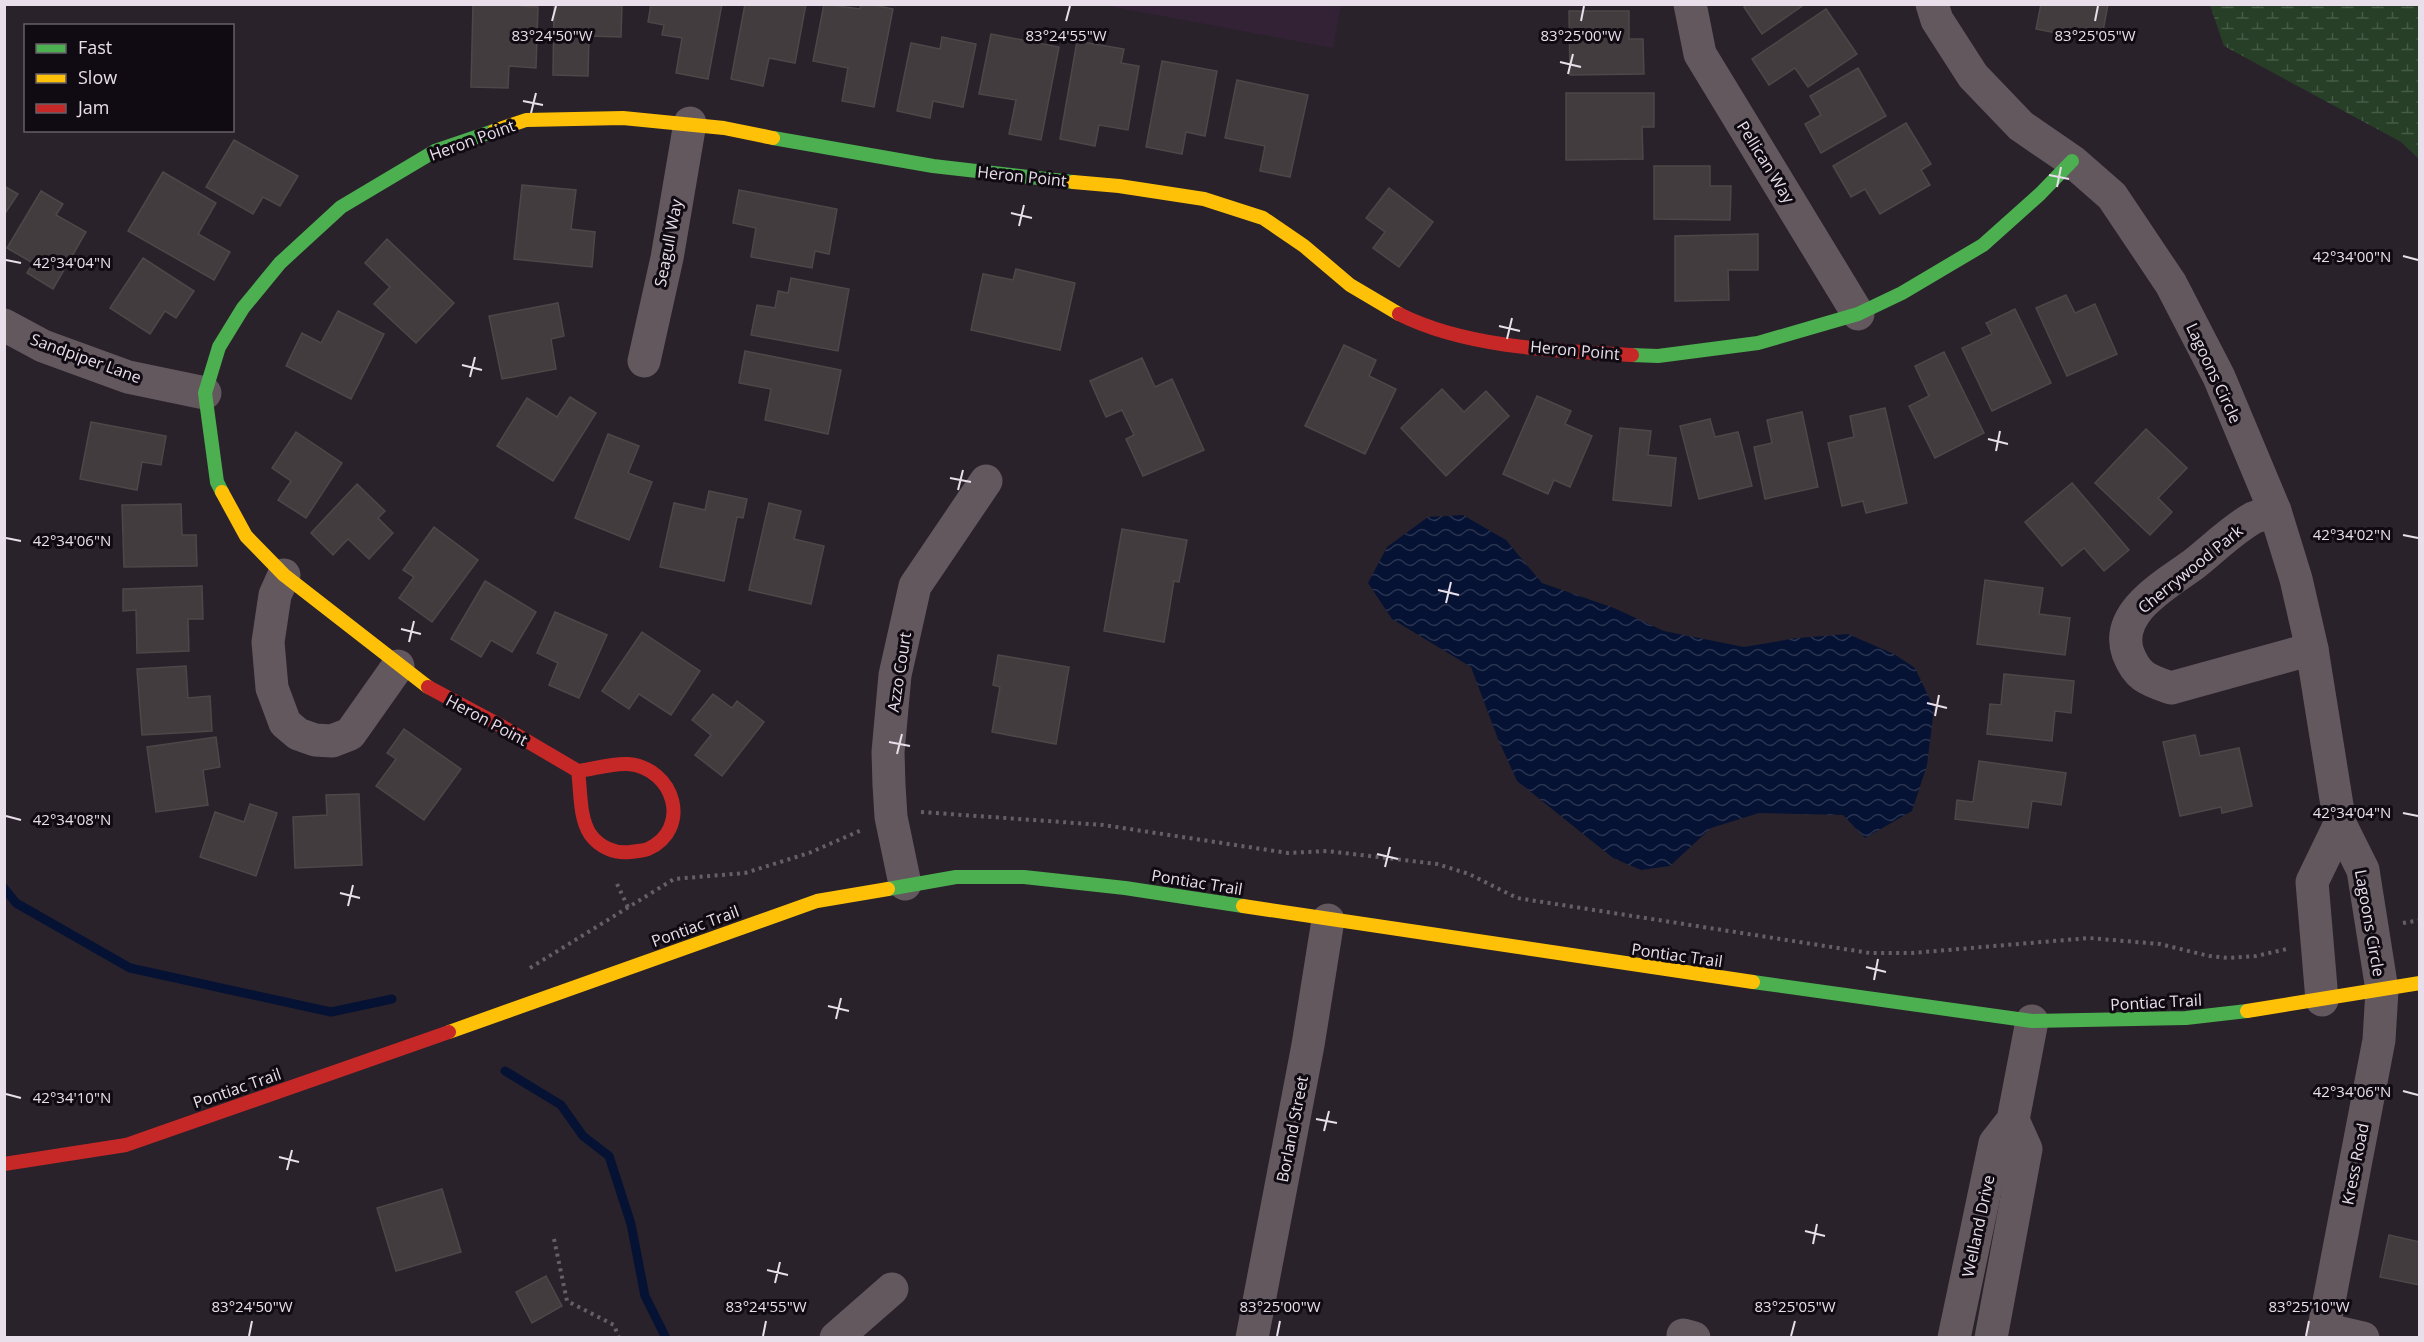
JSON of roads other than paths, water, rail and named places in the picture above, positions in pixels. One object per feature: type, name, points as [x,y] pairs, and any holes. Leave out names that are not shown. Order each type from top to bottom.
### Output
[{"type":"street","name":"Pellican Way","points":[[1690,4],[1700,54],[1858,314]]},
{"type":"street","name":"Lagoons Circle","points":[[1932,4],[1938,20],[1973,76],[2021,126],[2072,162],[2112,196],[2171,284],[2219,377],[2275,512],[2296,579],[2313,649],[2340,824],[2363,870],[2382,990]]},
{"type":"street","name":"Heron Point","points":[[578,771],[503,727],[433,691],[284,575],[246,536],[217,482],[205,393],[219,346],[243,308],[280,263],[341,207],[435,151],[526,120],[623,118],[690,123],[933,166],[1119,186],[1204,199],[1263,218],[1304,246],[1350,285],[1401,316],[1472,340],[1570,352],[1658,356],[1758,343],[1858,314],[1902,293],[1983,245],[2072,162]]},
{"type":"street","name":"Seagull Way","points":[[644,362],[667,258],[690,123]]},
{"type":"street","name":"Sandpiper Lane","points":[[4,325],[43,346],[128,377],[205,393]]},
{"type":"street","name":"Azzo Court","points":[[905,884],[891,817],[889,784],[888,752],[895,675],[915,586],[986,481]]},
{"type":"street","name":"Cherrywood Park","points":[[2275,512],[2253,518],[2157,592],[2135,612],[2128,622],[2124,642],[2134,669],[2151,681],[2171,688],[2313,649]]},
{"type":"street","points":[[284,575],[275,595],[268,642],[272,688],[285,723],[298,734],[315,740],[332,741],[350,734],[398,666]]},
{"type":"street","points":[[630,764],[648,769],[662,778],[672,796],[674,810],[671,825],[662,843],[641,854],[621,853],[600,845],[588,832],[578,771],[630,764]]},
{"type":"street","points":[[2322,1000],[2312,882],[2340,824]]},
{"type":"street","name":"Pontiac Trail","points":[[4,1164],[126,1144],[817,901],[956,877],[1024,877],[1125,888],[1632,966],[2032,1021],[2186,1018],[2322,1000],[2420,983]]},
{"type":"street","name":"Borland Street","points":[[1252,1338],[1308,1045],[1328,920]]},
{"type":"street","name":"Kress Road","points":[[2323,1333],[2379,1040],[2382,990]]},
{"type":"street","name":"Welland Drive","points":[[1954,1338],[1995,1143],[2013,1120],[2032,1021]]},
{"type":"street","name":"Welland Drive","points":[[1991,1338],[2026,1149],[2013,1120]]},
{"type":"street","points":[[836,1338],[892,1289]]},
{"type":"street","points":[[2323,1333],[2363,1338]]},
{"type":"water","points":[[1463,515],[1506,540],[1542,583],[1614,608],[1664,631],[1744,647],[1797,638],[1848,634],[1894,654],[1915,668],[1934,708],[1927,765],[1912,811],[1865,838],[1843,815],[1759,813],[1711,828],[1670,866],[1641,870],[1613,858],[1517,781],[1498,739],[1471,667],[1392,619],[1368,583],[1387,547],[1428,517]]},
{"type":"waterway","points":[[4,888],[16,903],[130,968],[331,1012],[392,999]]},
{"type":"waterway","points":[[505,1071],[561,1105],[583,1136],[609,1156],[631,1224],[645,1296],[666,1338]]}]
